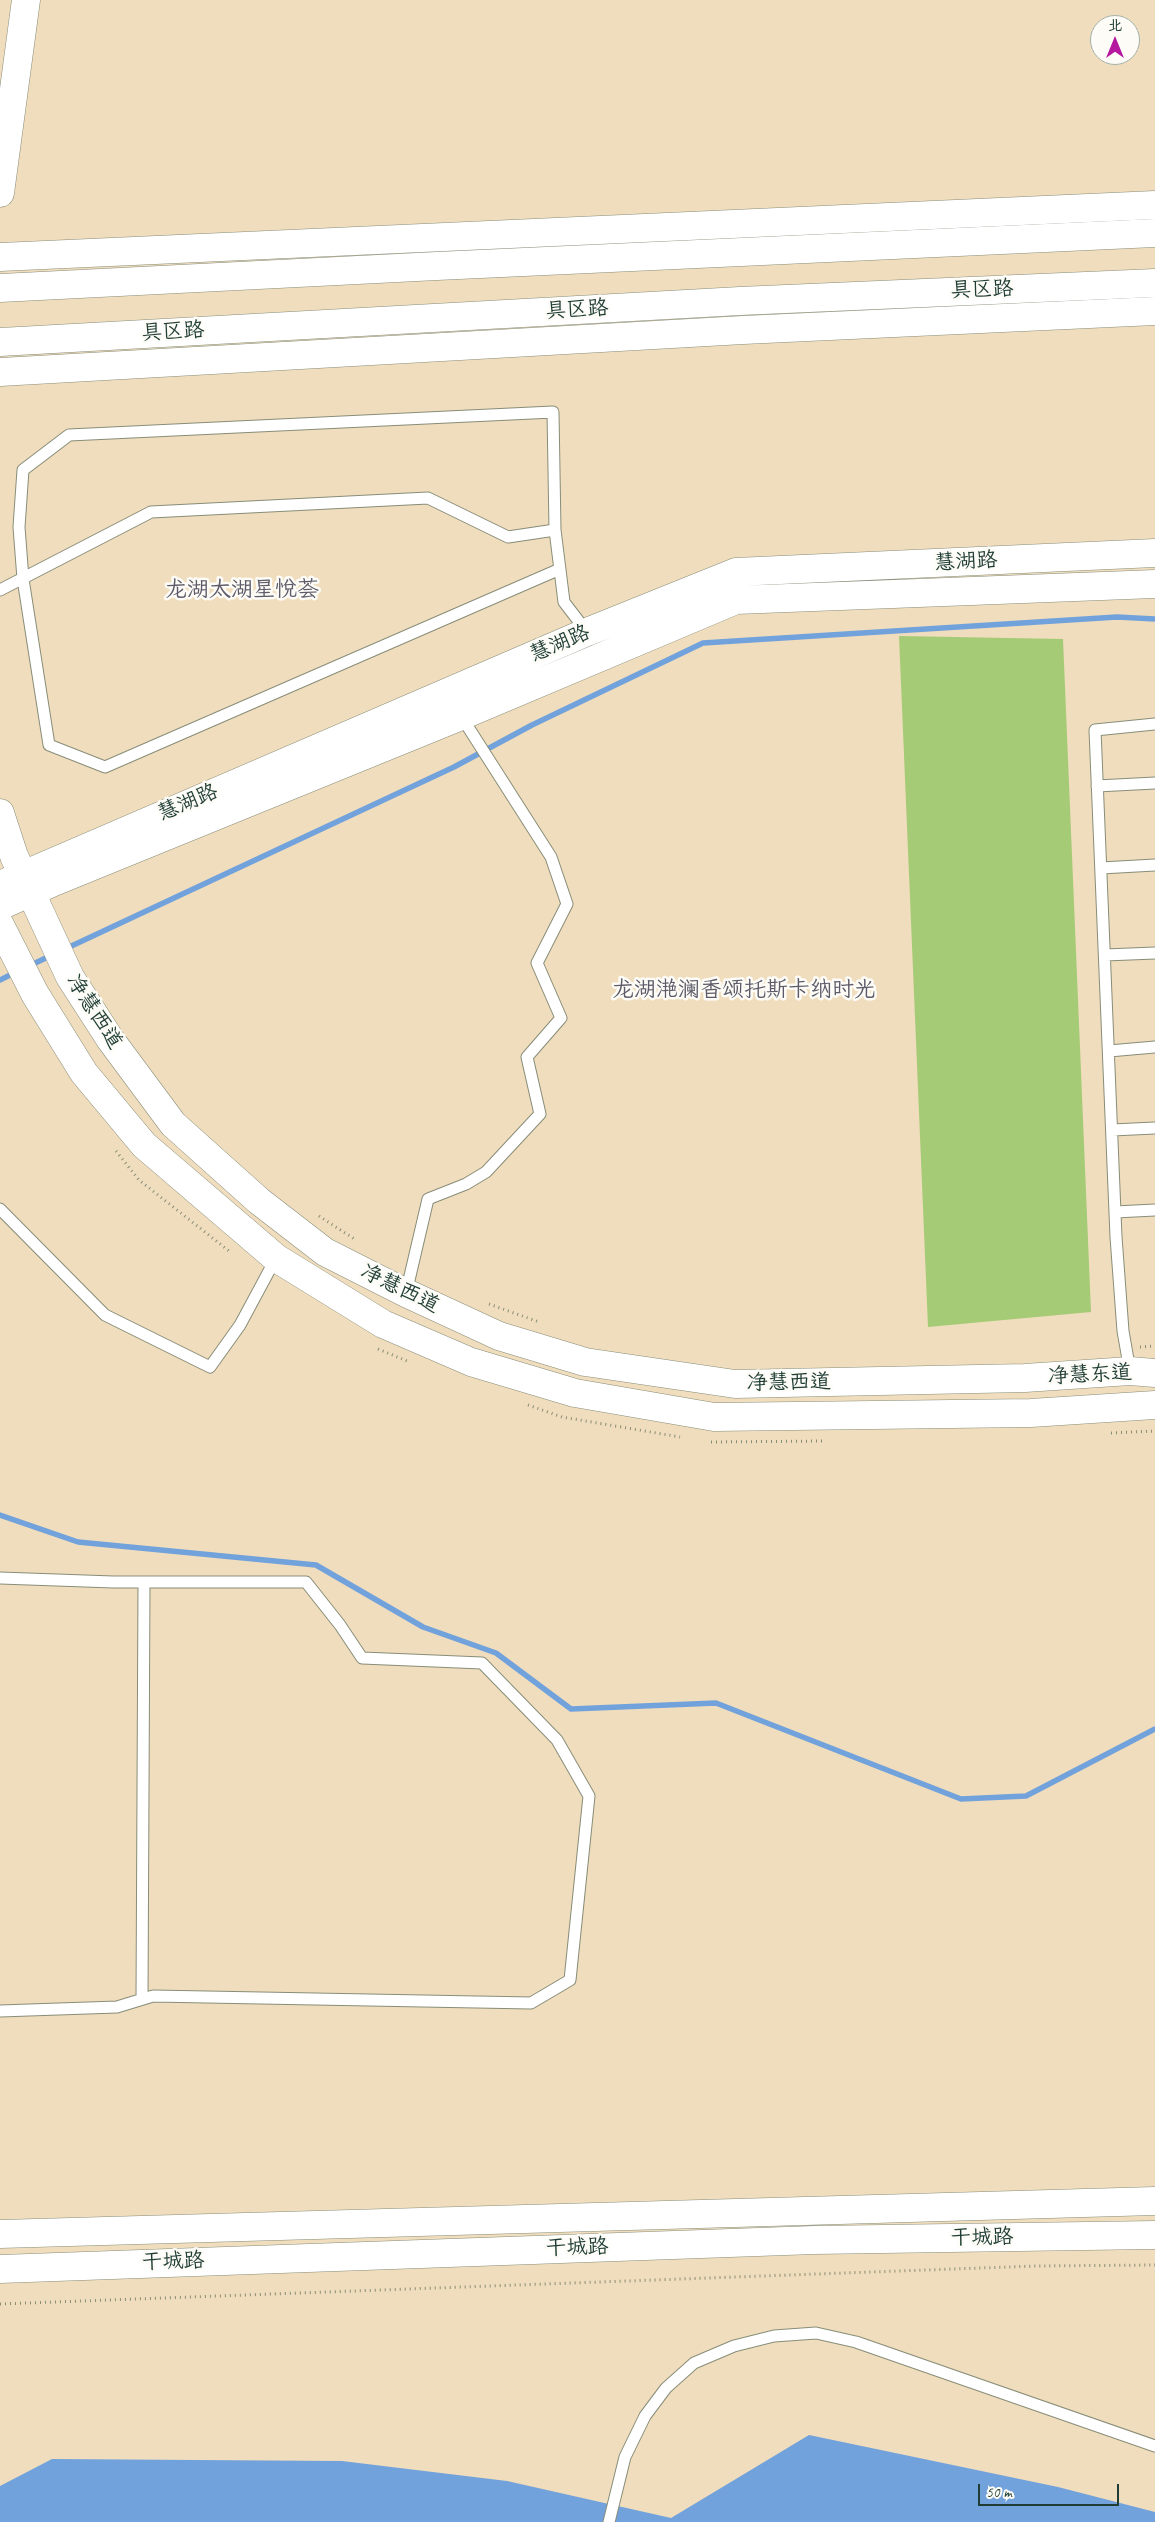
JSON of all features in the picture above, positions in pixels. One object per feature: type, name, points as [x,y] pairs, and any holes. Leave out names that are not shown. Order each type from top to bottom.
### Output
[{"type":"main road","points":[[0,193],[26,0]]},
{"type":"main road","points":[[0,257],[1155,205]]},
{"type":"main road","points":[[0,288],[1155,233]]},
{"type":"main road","points":[[437,266],[498,234]]},
{"type":"main road","name":"具区路","points":[[0,342],[750,300],[1155,283]]},
{"type":"main road","points":[[0,372],[742,330],[1155,311]]},
{"type":"main road","name":"慧湖路","points":[[0,906],[17,884],[587,632],[736,572],[1155,553]]},
{"type":"main road","name":"慧湖路","points":[[17,884],[461,716],[736,600],[1155,584]]},
{"type":"main road","name":"净慧西道","points":[[0,813],[17,884],[52,942],[70,977],[110,1039],[173,1124],[259,1201],[325,1252],[406,1293],[499,1336],[585,1362],[735,1384],[1025,1378]]},
{"type":"main road","name":"净慧西道","points":[[0,925],[15,958],[35,994],[84,1073],[144,1145],[276,1258],[383,1324],[471,1362],[575,1392],[714,1417],[1031,1413]]},
{"type":"main road","name":"净慧东道","points":[[1025,1378],[1142,1372]]},
{"type":"main road","name":"净慧东道","points":[[1031,1413],[1155,1405]]},
{"type":"main road","name":"干城路","points":[[0,2234],[1155,2201]]},
{"type":"main road","name":"干城路","points":[[0,2269],[814,2240],[1155,2235]]},
{"type":"lane","points":[[560,569],[105,767],[49,745],[23,579],[19,527],[23,470],[69,435],[553,412],[555,530],[560,569],[564,602],[587,632]]},
{"type":"lane","points":[[0,590],[151,512],[428,498],[508,537],[555,530]]},
{"type":"lane","points":[[406,1293],[428,1199],[466,1184],[486,1172],[540,1114],[526,1057],[561,1018],[537,964],[567,904],[551,857],[461,716]]},
{"type":"lane","points":[[1142,1372],[1123,1331],[1115,1212],[1095,730],[1155,724]]},
{"type":"lane","points":[[1097,786],[1155,782]]},
{"type":"lane","points":[[1101,868],[1155,865]]},
{"type":"lane","points":[[1105,955],[1155,952]]},
{"type":"lane","points":[[1109,1051],[1155,1047]]},
{"type":"lane","points":[[1112,1130],[1155,1128]]},
{"type":"lane","points":[[0,1209],[105,1315],[210,1367],[240,1325],[276,1258]]},
{"type":"lane","points":[[1115,1212],[1155,1210]]},
{"type":"lane","points":[[0,1578],[144,1582],[306,1582],[340,1625],[362,1658],[482,1663],[557,1740],[589,1796],[570,1980],[531,2003],[153,1996],[117,2007],[0,2011]]},
{"type":"lane","points":[[142,1999],[144,1582]]},
{"type":"lane","points":[[609,2522],[625,2457],[645,2416],[666,2388],[694,2363],[734,2346],[774,2336],[816,2333],[856,2342],[1155,2446]]},
{"type":"path","name":"净慧西道","points":[[314,1213],[362,1244]]},
{"type":"path","points":[[483,1302],[547,1325]]},
{"type":"path","points":[[0,2304],[1035,2266],[1155,2266]]},
{"type":"green space","points":[[899,636],[1063,639],[1091,1312],[928,1327]]},
{"type":"water","points":[[809,2435],[1058,2487],[1155,2512],[1155,2522],[0,2522],[0,2486],[52,2459],[342,2461],[507,2481],[671,2518]]},
{"type":"waterway","points":[[65,949],[454,767],[532,725],[703,643],[1117,617],[1155,619]]},
{"type":"waterway","points":[[29,966],[52,955]]},
{"type":"waterway","points":[[0,980],[16,972]]},
{"type":"waterway","points":[[0,1515],[78,1542],[316,1565],[423,1627],[496,1653],[571,1709],[716,1703],[961,1799],[1026,1796],[1155,1729]]},
{"type":"district","name":"龙湖太湖星悦荟","points":[[242,590]]},
{"type":"district","name":"龙湖滟澜香颂托斯卡纳时光","points":[[744,990]]}]
